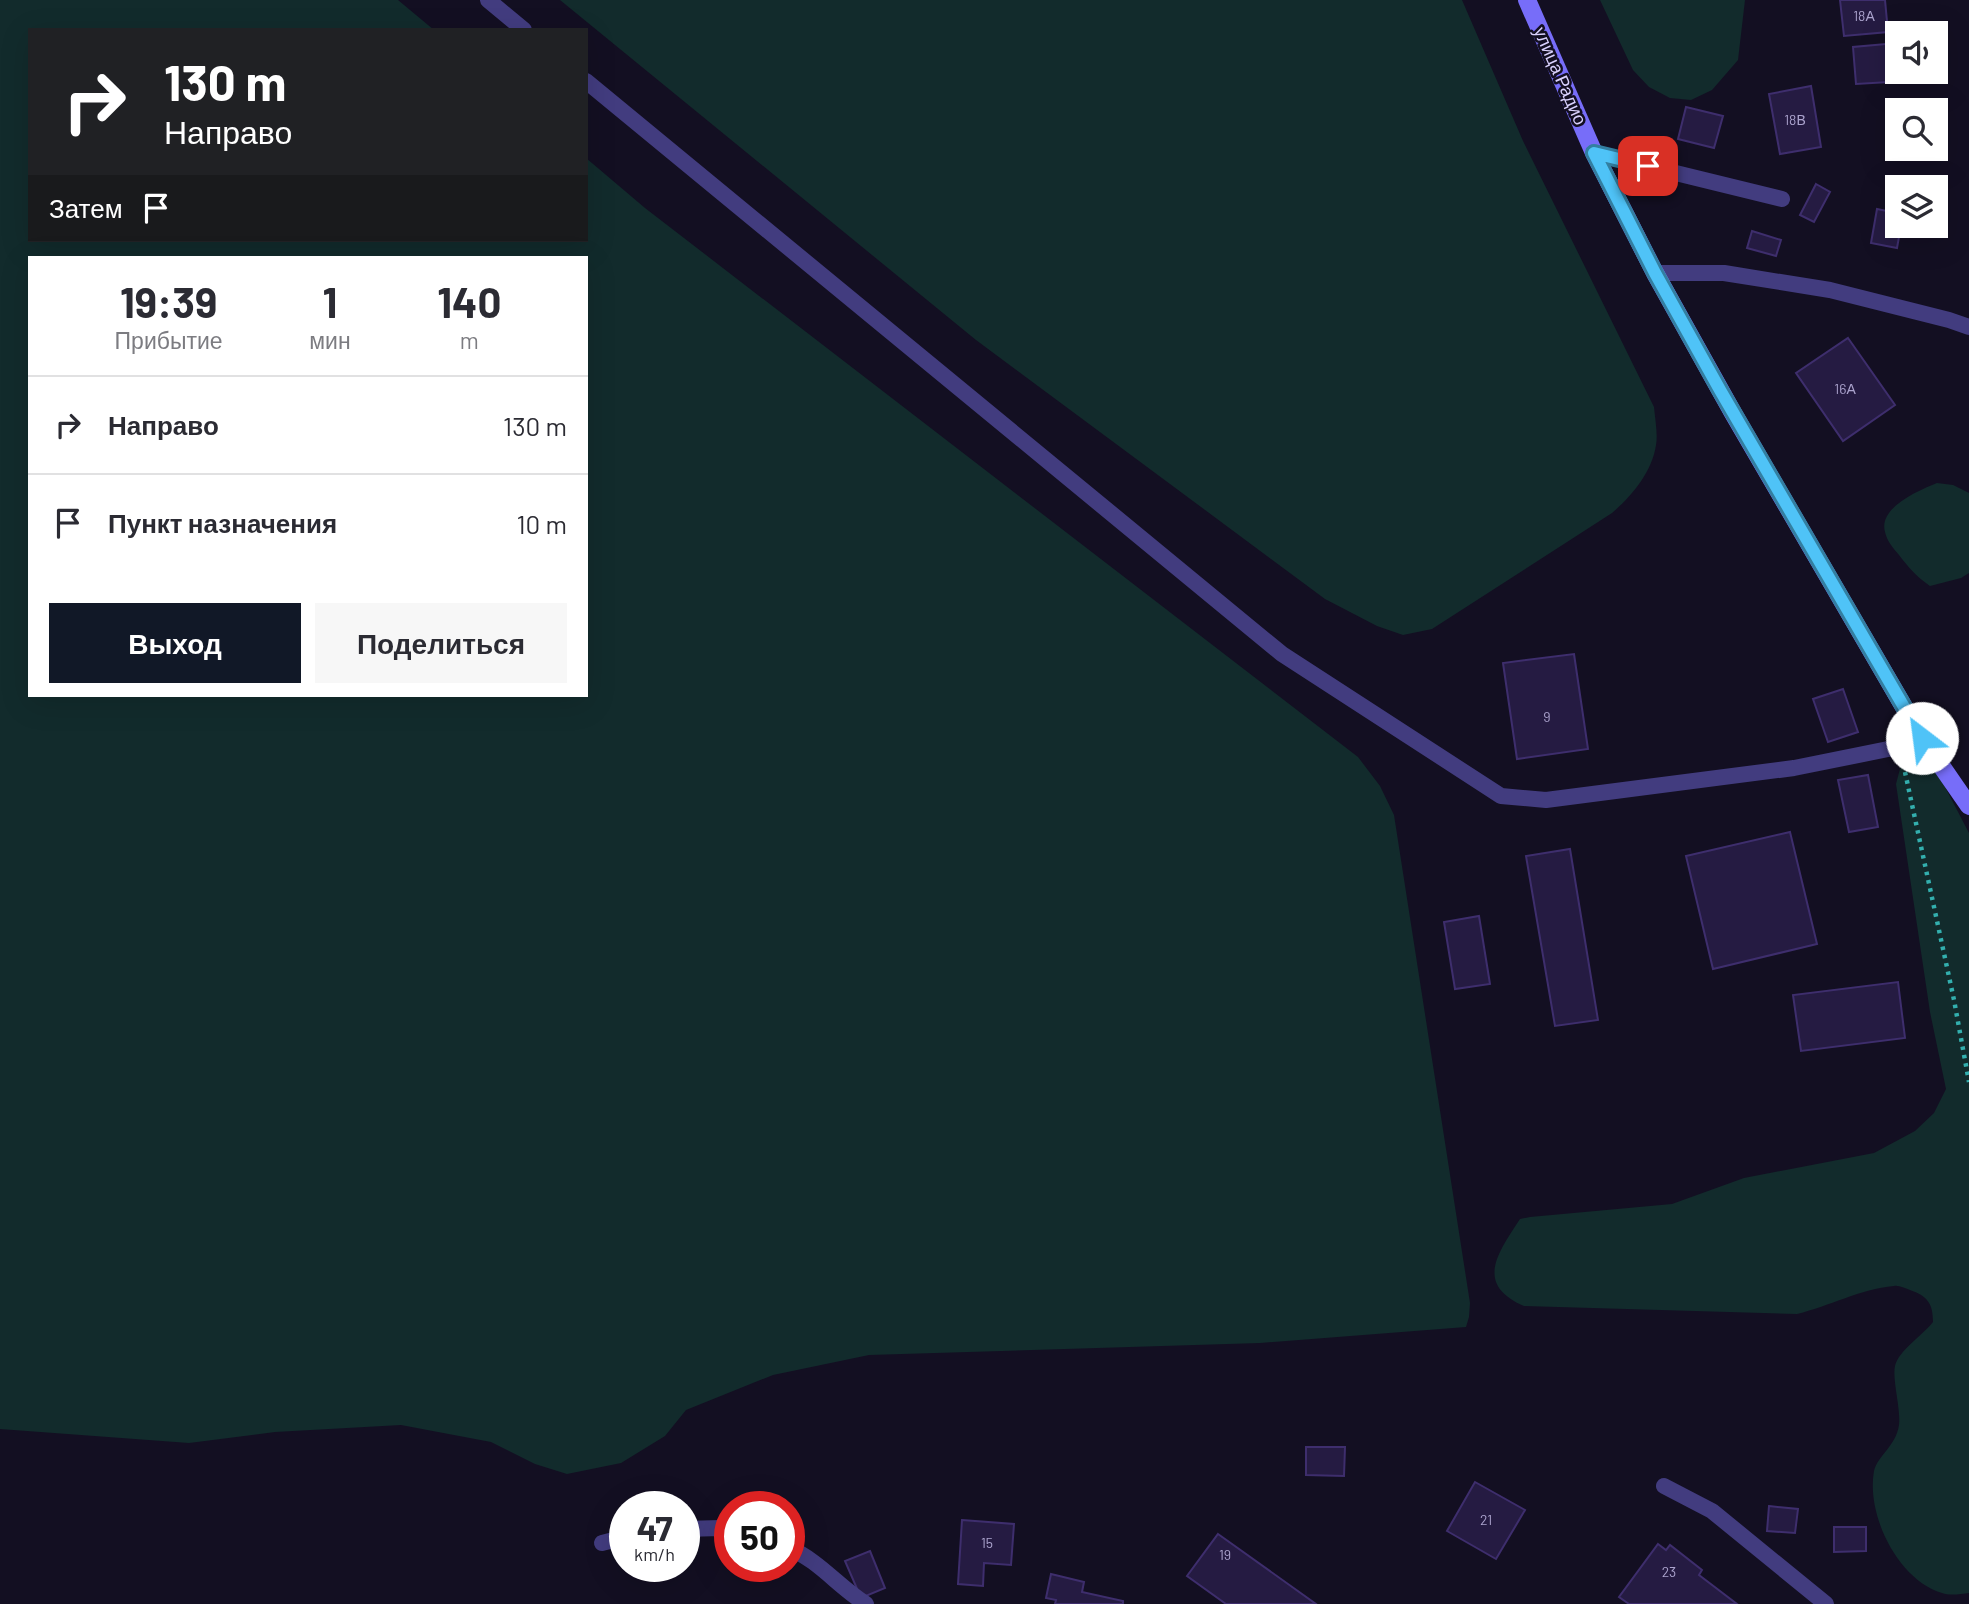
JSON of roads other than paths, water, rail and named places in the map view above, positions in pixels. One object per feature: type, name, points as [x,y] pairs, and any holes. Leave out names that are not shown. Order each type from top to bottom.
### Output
[{"type":"main road","name":"улица Радио","points":[[1527,0],[1594,153],[1655,273],[1922,738],[1969,806]]},
{"type":"lane","points":[[488,0],[522,28]]},
{"type":"lane","points":[[588,83],[1282,654],[1501,796],[1546,800],[1794,768],[1898,747],[1922,738]]},
{"type":"lane","points":[[1594,153],[1782,199]]},
{"type":"lane","points":[[1655,273],[1724,273],[1830,290],[1969,327]]},
{"type":"lane","points":[[1664,1486],[1712,1511],[1826,1604]]},
{"type":"lane","points":[[602,1543],[609,1541]]},
{"type":"lane","points":[[805,1558],[866,1604]]}]
